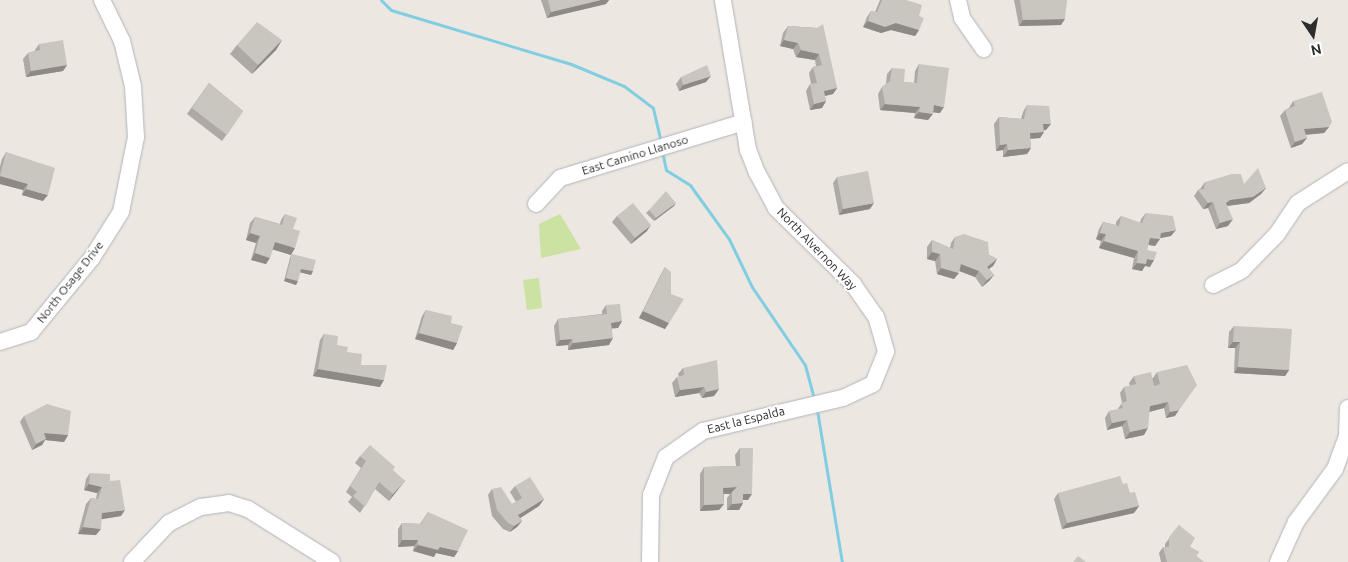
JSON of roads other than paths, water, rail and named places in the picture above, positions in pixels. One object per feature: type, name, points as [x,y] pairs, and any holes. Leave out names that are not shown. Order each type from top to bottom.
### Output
[{"type":"street","name":"North Osage Drive","points":[[0,342],[31,332],[92,258],[121,212],[136,137],[133,86],[122,41],[102,0]]},
{"type":"street","name":"North Alvernon Way","points":[[723,0],[748,150],[776,208],[854,285],[876,317],[886,351]]},
{"type":"street","points":[[958,0],[962,18],[984,49]]},
{"type":"street","name":"East Camino Llanoso","points":[[536,204],[560,178],[744,122]]},
{"type":"street","points":[[1213,285],[1242,270],[1277,234],[1298,203],[1348,171]]},
{"type":"street","name":"East la Espalda","points":[[650,562],[652,494],[666,457],[703,431],[843,398],[873,384],[886,351]]},
{"type":"street","points":[[1278,562],[1296,522],[1335,469],[1347,436],[1348,408]]},
{"type":"street","points":[[132,562],[169,523],[201,506],[229,503],[248,509],[332,562]]},
{"type":"waterway","points":[[381,0],[391,10],[571,64],[624,86],[653,108],[661,143]]},
{"type":"waterway","points":[[662,151],[666,170],[690,185],[729,239],[752,287],[805,365],[814,399]]},
{"type":"waterway","points":[[817,410],[842,562]]}]
